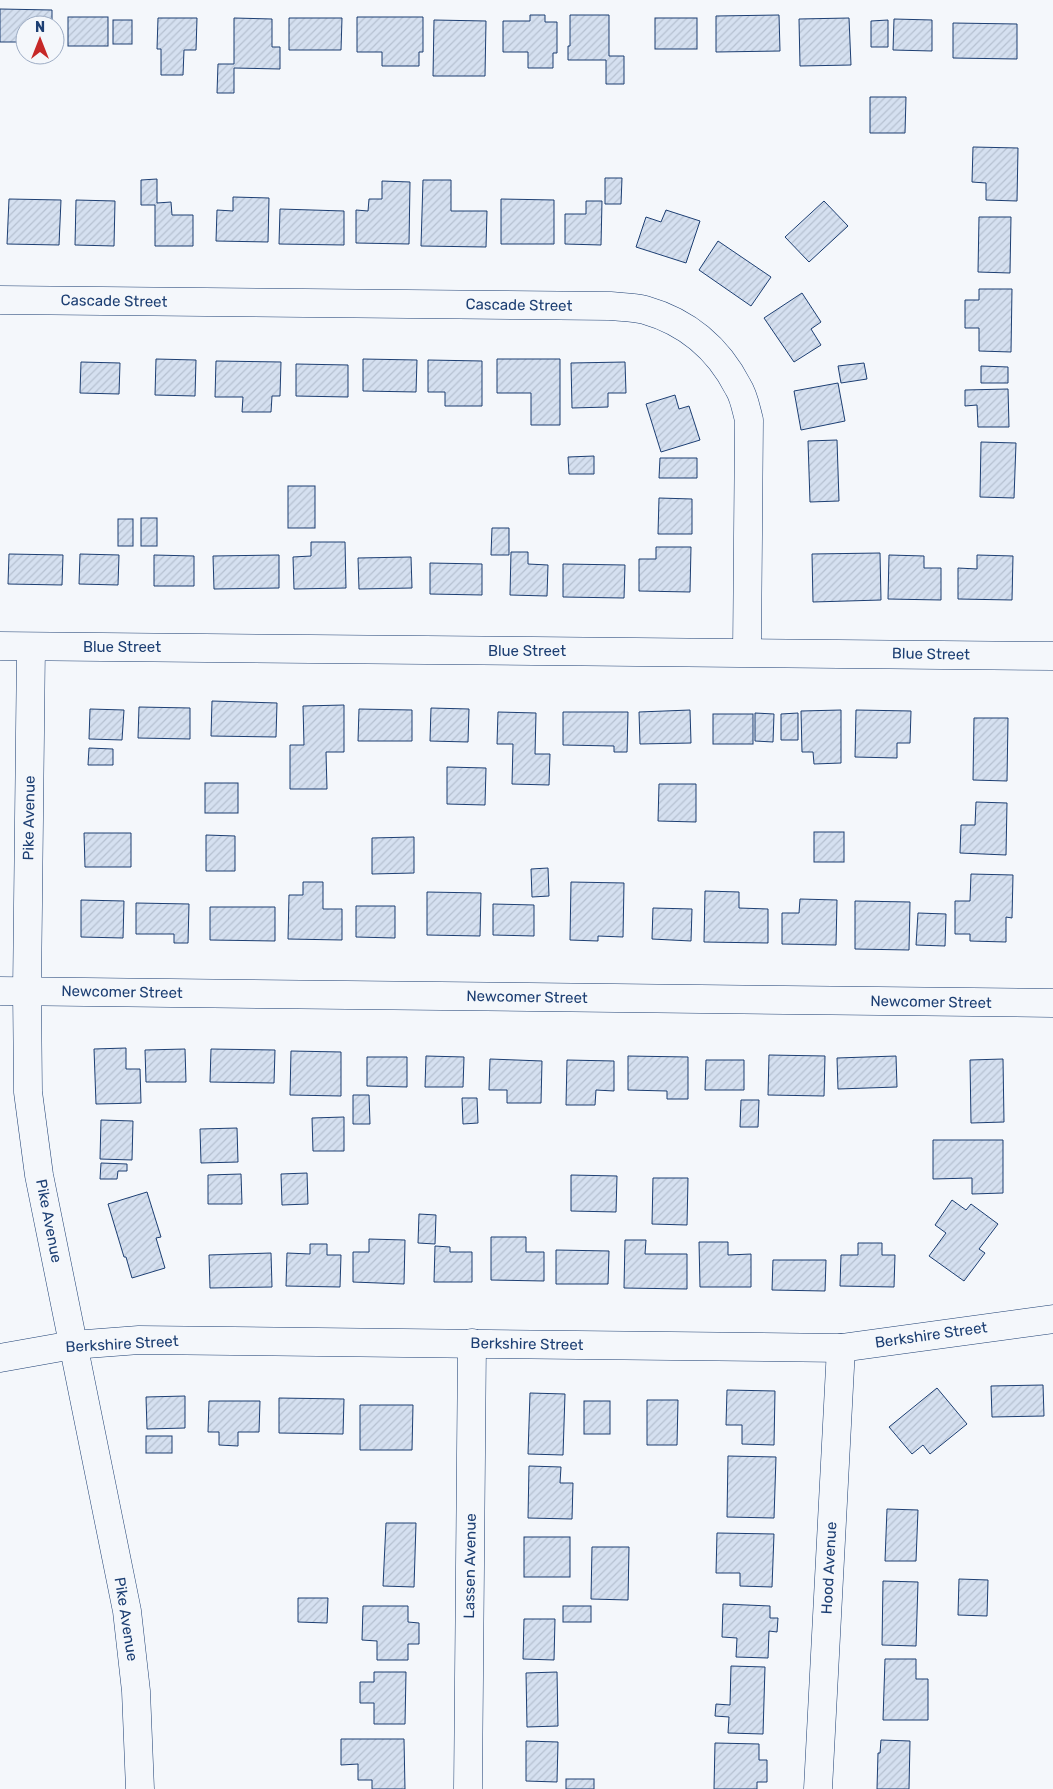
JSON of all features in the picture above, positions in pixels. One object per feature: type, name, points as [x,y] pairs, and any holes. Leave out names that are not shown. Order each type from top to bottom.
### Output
[{"type":"street","name":"Cascade Street","points":[[0,300],[610,306],[643,309],[676,321],[701,338],[723,362],[739,388],[749,420],[747,652]]},
{"type":"street","name":"Blue Street","points":[[0,646],[1053,656]]},
{"type":"street","name":"Pike Avenue","points":[[31,647],[27,991],[28,1092],[39,1175],[126,1611],[136,1691],[140,1789]]},
{"type":"street","name":"Newcomer Street","points":[[0,991],[1053,1003]]},
{"type":"street","name":"Berkshire Street","points":[[0,1358],[72,1346],[139,1340],[841,1348],[1053,1318]]},
{"type":"street","name":"Lassen Avenue","points":[[468,1789],[472,1343]]},
{"type":"street","name":"Hood Avenue","points":[[818,1789],[841,1348]]},
{"type":"building","points":[[0,9],[52,10],[52,15],[15,15],[15,42],[0,42]]},
{"type":"building","points":[[530,15],[545,15],[545,22],[557,22],[557,53],[553,53],[553,68],[528,68],[528,52],[503,52],[503,21],[530,21]]},
{"type":"building","points":[[570,15],[609,15],[609,56],[624,56],[624,84],[606,84],[606,60],[568,60]]},
{"type":"building","points":[[779,15],[780,51],[716,52],[716,16]]},
{"type":"building","points":[[68,17],[108,17],[108,46],[68,46]]},
{"type":"building","points":[[357,17],[423,17],[423,52],[419,52],[419,66],[382,66],[382,52],[357,52]]},
{"type":"building","points":[[158,18],[197,18],[196,50],[184,50],[183,75],[161,75],[161,49],[157,49]]},
{"type":"building","points":[[234,18],[272,19],[272,47],[280,47],[280,69],[234,68],[234,93],[217,93],[218,64],[234,64]]},
{"type":"building","points":[[289,18],[342,18],[341,50],[289,50]]},
{"type":"building","points":[[655,18],[697,18],[697,49],[655,49]]},
{"type":"building","points":[[849,18],[851,65],[800,66],[799,19]]},
{"type":"building","points":[[894,19],[932,20],[932,51],[893,50]]},
{"type":"building","points":[[113,20],[132,20],[132,44],[113,44]]},
{"type":"building","points":[[434,20],[486,21],[485,76],[433,76]]},
{"type":"building","points":[[888,20],[888,47],[871,47],[871,21]]},
{"type":"building","points":[[953,23],[1017,24],[1017,59],[953,58]]},
{"type":"building","points":[[870,97],[906,97],[905,133],[870,133]]},
{"type":"building","points":[[973,147],[1018,148],[1017,201],[986,200],[986,183],[972,182]]},
{"type":"building","points":[[605,178],[622,178],[621,204],[605,204]]},
{"type":"building","points":[[157,179],[157,203],[171,202],[172,215],[193,215],[193,246],[155,246],[155,205],[141,205],[141,180]]},
{"type":"building","points":[[423,180],[451,180],[451,211],[487,211],[486,247],[421,246]]},
{"type":"building","points":[[382,181],[410,182],[409,244],[356,243],[356,210],[368,211],[369,199],[382,199]]},
{"type":"building","points":[[233,197],[269,198],[268,242],[216,241],[217,210],[233,211]]},
{"type":"building","points":[[9,199],[61,200],[59,245],[7,244]]},
{"type":"building","points":[[501,199],[554,200],[554,244],[501,244]]},
{"type":"building","points":[[76,200],[115,201],[114,246],[75,245]]},
{"type":"building","points":[[586,201],[602,201],[601,245],[565,244],[565,214],[586,214]]},
{"type":"building","points":[[824,201],[848,226],[809,262],[785,237]]},
{"type":"building","points":[[280,209],[344,211],[344,245],[279,244]]},
{"type":"building","points":[[666,210],[700,221],[686,263],[636,247],[646,217],[661,222]]},
{"type":"building","points":[[979,217],[1011,217],[1010,273],[978,272]]},
{"type":"building","points":[[718,241],[771,277],[751,306],[699,270]]},
{"type":"building","points":[[979,289],[1012,289],[1011,352],[979,351],[979,328],[965,328],[965,300],[979,300]]},
{"type":"building","points":[[802,293],[821,322],[811,329],[821,345],[794,362],[764,318]]},
{"type":"building","points":[[156,359],[196,360],[195,396],[155,395]]},
{"type":"building","points":[[363,359],[417,360],[416,392],[363,391]]},
{"type":"building","points":[[497,359],[560,359],[560,425],[531,425],[531,393],[497,393]]},
{"type":"building","points":[[428,360],[482,361],[482,406],[445,406],[445,392],[428,392]]},
{"type":"building","points":[[216,361],[281,362],[280,396],[272,396],[271,412],[242,412],[243,397],[215,397]]},
{"type":"building","points":[[81,362],[120,363],[119,394],[80,393]]},
{"type":"building","points":[[625,362],[626,393],[608,393],[608,407],[572,408],[571,363]]},
{"type":"building","points":[[864,363],[867,379],[841,383],[838,366]]},
{"type":"building","points":[[296,364],[348,365],[348,397],[296,396]]},
{"type":"building","points":[[981,366],[1008,367],[1008,383],[981,383]]},
{"type":"building","points":[[838,383],[845,421],[801,430],[794,391]]},
{"type":"building","points":[[1008,389],[1009,427],[978,427],[977,405],[965,406],[965,390]]},
{"type":"building","points":[[675,395],[679,409],[689,406],[700,440],[661,452],[646,404]]},
{"type":"building","points":[[837,440],[839,501],[810,502],[808,441]]},
{"type":"building","points":[[981,442],[1016,443],[1014,498],[980,497]]},
{"type":"building","points":[[594,456],[594,474],[569,474],[568,457]]},
{"type":"building","points":[[660,458],[697,458],[697,478],[659,478]]},
{"type":"building","points":[[288,486],[315,486],[315,528],[288,528]]},
{"type":"building","points":[[659,498],[692,499],[692,534],[658,534]]},
{"type":"building","points":[[141,518],[157,518],[157,546],[141,546]]},
{"type":"building","points":[[118,519],[133,519],[133,546],[118,546]]},
{"type":"building","points":[[492,528],[509,528],[509,555],[491,555]]},
{"type":"building","points":[[311,542],[345,542],[346,588],[294,589],[293,557],[311,556]]},
{"type":"building","points":[[656,547],[691,547],[690,592],[639,591],[639,559],[656,559]]},
{"type":"building","points":[[511,552],[528,552],[528,564],[548,565],[547,596],[510,595]]},
{"type":"building","points":[[880,553],[881,600],[813,602],[812,554]]},
{"type":"building","points":[[9,554],[63,555],[62,585],[8,584]]},
{"type":"building","points":[[80,554],[119,555],[118,585],[79,584]]},
{"type":"building","points":[[154,555],[194,556],[194,586],[154,586]]},
{"type":"building","points":[[279,555],[279,588],[214,589],[213,556]]},
{"type":"building","points":[[889,555],[924,556],[924,568],[941,568],[941,600],[888,599]]},
{"type":"building","points":[[977,555],[1013,556],[1012,600],[958,599],[958,568],[977,569]]},
{"type":"building","points":[[411,557],[412,588],[359,589],[358,558]]},
{"type":"building","points":[[430,563],[482,564],[482,595],[430,594]]},
{"type":"building","points":[[563,564],[625,565],[624,598],[563,597]]},
{"type":"building","points":[[212,701],[277,703],[276,737],[211,736]]},
{"type":"building","points":[[344,705],[344,752],[326,752],[327,789],[290,789],[290,745],[304,745],[303,706]]},
{"type":"building","points":[[139,707],[190,708],[190,739],[138,738]]},
{"type":"building","points":[[431,708],[469,709],[468,742],[430,741]]},
{"type":"building","points":[[90,709],[124,710],[122,740],[89,739]]},
{"type":"building","points":[[359,709],[412,710],[412,741],[358,741]]},
{"type":"building","points":[[690,710],[691,743],[640,744],[639,712]]},
{"type":"building","points":[[841,710],[841,763],[814,764],[813,752],[802,752],[801,711]]},
{"type":"building","points":[[856,710],[911,711],[910,743],[897,743],[897,758],[855,757]]},
{"type":"building","points":[[498,712],[536,713],[535,754],[550,754],[549,785],[512,784],[513,744],[497,744]]},
{"type":"building","points":[[563,712],[628,712],[627,752],[614,752],[614,746],[563,745]]},
{"type":"building","points":[[755,713],[774,714],[773,742],[755,741]]},
{"type":"building","points":[[798,713],[798,740],[781,740],[781,714]]},
{"type":"building","points":[[713,714],[753,714],[753,744],[713,744]]},
{"type":"building","points":[[974,718],[1008,718],[1007,781],[973,780]]},
{"type":"building","points":[[89,748],[113,749],[113,765],[88,765]]},
{"type":"building","points":[[447,767],[486,768],[485,805],[447,804]]},
{"type":"building","points":[[205,783],[238,783],[238,813],[205,813]]},
{"type":"building","points":[[659,784],[696,784],[696,822],[658,821]]},
{"type":"building","points":[[976,802],[1007,803],[1006,855],[960,853],[961,825],[975,825]]},
{"type":"building","points":[[814,832],[844,832],[844,862],[814,862]]},
{"type":"building","points":[[84,833],[131,833],[131,867],[85,867]]},
{"type":"building","points":[[206,835],[235,836],[235,871],[206,871]]},
{"type":"building","points":[[414,837],[414,873],[372,874],[372,838]]},
{"type":"building","points":[[548,868],[549,896],[532,897],[531,869]]},
{"type":"building","points":[[971,874],[1013,875],[1012,918],[1006,917],[1006,942],[970,941],[970,934],[955,934],[955,901],[970,901]]},
{"type":"building","points":[[303,882],[323,882],[323,909],[342,909],[342,940],[288,939],[289,895],[303,895]]},
{"type":"building","points":[[571,882],[624,883],[623,937],[598,936],[598,941],[570,940]]},
{"type":"building","points":[[705,891],[739,892],[739,908],[768,909],[768,943],[704,942]]},
{"type":"building","points":[[427,892],[481,893],[480,936],[427,935]]},
{"type":"building","points":[[800,899],[837,900],[836,945],[782,944],[782,913],[799,913]]},
{"type":"building","points":[[81,900],[124,901],[123,938],[81,937]]},
{"type":"building","points":[[855,901],[910,902],[909,950],[855,949]]},
{"type":"building","points":[[136,903],[189,904],[188,943],[174,943],[174,934],[136,934]]},
{"type":"building","points":[[493,904],[534,905],[534,936],[493,935]]},
{"type":"building","points":[[356,906],[395,906],[395,938],[356,937]]},
{"type":"building","points":[[210,907],[275,907],[275,941],[210,940]]},
{"type":"building","points":[[653,908],[692,909],[691,941],[652,939]]},
{"type":"building","points":[[918,913],[946,914],[945,946],[916,945]]},
{"type":"building","points":[[126,1048],[126,1069],[140,1069],[141,1103],[96,1104],[94,1049]]},
{"type":"building","points":[[185,1049],[186,1082],[146,1082],[145,1050]]},
{"type":"building","points":[[211,1049],[275,1050],[274,1083],[210,1082]]},
{"type":"building","points":[[291,1051],[341,1052],[341,1096],[290,1095]]},
{"type":"building","points":[[769,1055],[825,1056],[824,1096],[768,1095]]},
{"type":"building","points":[[426,1056],[464,1057],[463,1087],[425,1087]]},
{"type":"building","points":[[628,1056],[688,1057],[688,1099],[667,1099],[667,1091],[628,1090]]},
{"type":"building","points":[[896,1056],[897,1087],[838,1089],[837,1058]]},
{"type":"building","points":[[367,1057],[407,1057],[407,1087],[367,1086]]},
{"type":"building","points":[[490,1059],[542,1061],[541,1103],[507,1103],[507,1090],[489,1090]]},
{"type":"building","points":[[1003,1059],[1004,1122],[971,1123],[970,1060]]},
{"type":"building","points":[[567,1060],[614,1061],[614,1091],[596,1090],[595,1105],[566,1105]]},
{"type":"building","points":[[706,1060],[744,1060],[744,1090],[705,1090]]},
{"type":"building","points":[[353,1095],[369,1095],[370,1124],[353,1124]]},
{"type":"building","points":[[462,1098],[477,1098],[478,1123],[463,1124]]},
{"type":"building","points":[[741,1100],[759,1100],[758,1127],[740,1127]]},
{"type":"building","points":[[344,1117],[344,1151],[313,1151],[312,1118]]},
{"type":"building","points":[[101,1120],[133,1121],[132,1160],[100,1159]]},
{"type":"building","points":[[237,1128],[238,1162],[201,1163],[200,1129]]},
{"type":"building","points":[[933,1140],[1003,1140],[1003,1193],[972,1194],[972,1178],[933,1179]]},
{"type":"building","points":[[101,1163],[127,1164],[127,1171],[118,1171],[117,1179],[100,1179]]},
{"type":"building","points":[[307,1173],[308,1204],[282,1205],[281,1174]]},
{"type":"building","points":[[241,1174],[242,1204],[208,1204],[208,1175]]},
{"type":"building","points":[[571,1175],[617,1176],[616,1212],[571,1211]]},
{"type":"building","points":[[653,1178],[688,1178],[687,1225],[652,1224]]},
{"type":"building","points":[[147,1192],[161,1237],[156,1238],[165,1268],[132,1278],[108,1204]]},
{"type":"building","points":[[952,1200],[966,1210],[971,1204],[998,1224],[979,1249],[985,1253],[964,1281],[929,1256],[946,1233],[935,1225]]},
{"type":"building","points":[[419,1214],[436,1215],[435,1244],[418,1243]]},
{"type":"building","points":[[491,1237],[526,1237],[526,1252],[544,1252],[544,1281],[491,1280]]},
{"type":"building","points":[[369,1239],[405,1240],[404,1284],[353,1282],[353,1252],[369,1252]]},
{"type":"building","points":[[625,1240],[646,1240],[645,1254],[687,1254],[687,1289],[624,1288]]},
{"type":"building","points":[[699,1242],[728,1242],[728,1255],[751,1254],[751,1287],[700,1287]]},
{"type":"building","points":[[858,1243],[882,1243],[882,1255],[895,1255],[894,1287],[840,1286],[841,1255],[858,1255]]},
{"type":"building","points":[[310,1244],[327,1244],[327,1255],[341,1255],[340,1287],[286,1286],[287,1253],[310,1254]]},
{"type":"building","points":[[435,1246],[450,1247],[450,1252],[472,1252],[472,1282],[434,1282]]},
{"type":"building","points":[[556,1250],[609,1251],[608,1284],[556,1284]]},
{"type":"building","points":[[271,1253],[272,1287],[210,1288],[209,1255]]},
{"type":"building","points":[[773,1260],[826,1260],[825,1291],[772,1290]]},
{"type":"building","points":[[1043,1385],[1044,1416],[992,1417],[991,1386]]},
{"type":"building","points":[[937,1388],[967,1424],[930,1454],[923,1445],[912,1454],[889,1427]]},
{"type":"building","points":[[727,1390],[775,1391],[774,1445],[742,1444],[742,1425],[726,1425]]},
{"type":"building","points":[[530,1393],[565,1394],[563,1455],[528,1454]]},
{"type":"building","points":[[185,1396],[185,1428],[147,1429],[146,1397]]},
{"type":"building","points":[[279,1398],[344,1399],[343,1434],[279,1433]]},
{"type":"building","points":[[647,1400],[678,1400],[677,1445],[647,1445]]},
{"type":"building","points":[[209,1401],[260,1401],[259,1432],[238,1432],[238,1446],[219,1445],[219,1432],[208,1432]]},
{"type":"building","points":[[584,1401],[610,1401],[610,1434],[584,1434]]},
{"type":"building","points":[[360,1405],[413,1405],[412,1450],[360,1450]]},
{"type":"building","points":[[146,1436],[172,1436],[172,1453],[146,1453]]},
{"type":"building","points":[[728,1456],[776,1457],[774,1518],[727,1517]]},
{"type":"building","points":[[529,1466],[561,1467],[560,1483],[573,1483],[572,1519],[528,1518]]},
{"type":"building","points":[[887,1509],[918,1510],[916,1561],[885,1561]]},
{"type":"building","points":[[386,1523],[416,1523],[414,1587],[383,1586]]},
{"type":"building","points":[[717,1533],[774,1534],[772,1587],[740,1586],[740,1573],[716,1573]]},
{"type":"building","points":[[524,1537],[570,1537],[570,1577],[524,1577]]},
{"type":"building","points":[[592,1547],[629,1547],[628,1600],[591,1599]]},
{"type":"building","points":[[959,1579],[988,1580],[987,1616],[958,1615]]},
{"type":"building","points":[[883,1581],[918,1582],[916,1646],[882,1645]]},
{"type":"building","points":[[298,1598],[328,1598],[327,1623],[298,1622]]},
{"type":"building","points":[[723,1604],[770,1606],[770,1618],[778,1618],[777,1632],[769,1631],[768,1658],[736,1657],[737,1638],[722,1637]]},
{"type":"building","points":[[363,1606],[408,1606],[408,1622],[419,1623],[419,1644],[408,1644],[408,1660],[377,1660],[377,1641],[362,1640]]},
{"type":"building","points":[[563,1606],[591,1606],[591,1622],[563,1622]]},
{"type":"building","points":[[524,1619],[555,1619],[554,1660],[523,1659]]},
{"type":"building","points":[[885,1659],[916,1659],[916,1679],[928,1679],[928,1720],[883,1720]]},
{"type":"building","points":[[731,1666],[765,1667],[763,1734],[728,1733],[729,1717],[715,1716],[716,1704],[730,1705]]},
{"type":"building","points":[[374,1672],[406,1672],[405,1724],[374,1724],[374,1703],[360,1703],[360,1682],[374,1682]]},
{"type":"building","points":[[557,1672],[558,1726],[527,1727],[526,1673]]},
{"type":"building","points":[[341,1739],[404,1739],[405,1789],[372,1789],[372,1780],[358,1780],[358,1764],[341,1765]]},
{"type":"building","points":[[881,1740],[910,1741],[909,1789],[877,1789],[878,1753],[880,1753]]},
{"type":"building","points":[[526,1741],[558,1742],[557,1782],[526,1781]]},
{"type":"building","points":[[715,1743],[759,1744],[759,1760],[767,1760],[767,1782],[757,1782],[757,1789],[714,1789]]},
{"type":"building","points":[[566,1779],[594,1779],[594,1789],[566,1789]]}]
